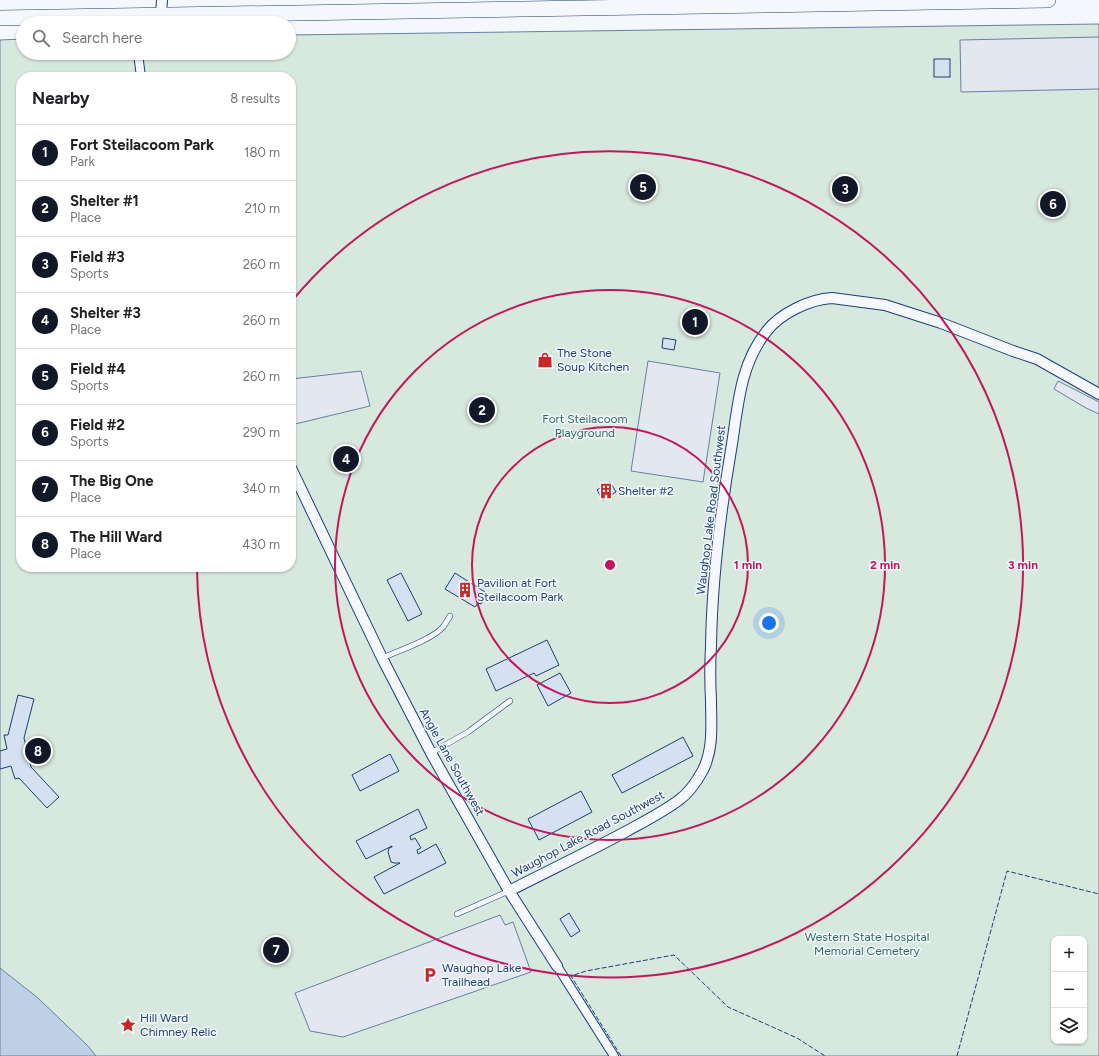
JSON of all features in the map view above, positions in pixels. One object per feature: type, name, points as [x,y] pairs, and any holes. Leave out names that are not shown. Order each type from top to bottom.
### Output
[{"type":"main road","points":[[29,16],[161,7],[1048,0]]},
{"type":"main road","points":[[0,18],[16,17]]},
{"type":"street","points":[[139,60],[141,72]]},
{"type":"street","name":"Waughop Lake Road Southwest","points":[[509,891],[604,843],[666,809],[681,799],[702,771],[710,749],[711,738],[710,670],[715,569],[724,490],[738,400],[742,379],[754,350],[766,331],[773,324],[804,304],[823,299],[832,298],[885,305],[941,323],[1037,359],[1099,394]]},
{"type":"street","name":"Angle Lane Southwest","points":[[296,478],[382,658],[431,753],[509,891],[614,1056]]},
{"type":"lane","points":[[382,658],[433,635],[443,628],[450,616]]},
{"type":"lane","points":[[431,753],[468,732],[510,700]]},
{"type":"lane","name":"Waughop Lake Road Southwest","points":[[457,914],[509,891]]},
{"type":"green space","points":[[1099,24],[1099,1056],[0,1056],[0,40],[16,39],[16,60],[296,60],[296,35]]},
{"type":"shaded area","points":[[1099,37],[1099,89],[961,92],[960,40]]},
{"type":"shaded area","points":[[648,361],[720,373],[703,482],[631,471]]},
{"type":"shaded area","points":[[361,371],[370,406],[296,424],[296,378]]},
{"type":"shaded area","points":[[1058,381],[1099,402],[1099,414],[1054,389]]},
{"type":"shaded area","name":"Waughop Lake Trailhead","points":[[500,915],[505,925],[513,922],[531,972],[343,1037],[310,1031],[295,993]]},
{"type":"water","points":[[0,968],[38,998],[88,1046],[96,1056],[0,1056]]},
{"type":"building","points":[[934,59],[950,59],[950,77],[934,77]]},
{"type":"building","points":[[663,338],[676,340],[674,350],[662,348]]},
{"type":"building","points":[[471,401],[493,402],[493,418],[470,417]]},
{"type":"building","points":[[350,452],[353,463],[342,466],[338,456]]},
{"type":"building","name":"Shelter #2","points":[[610,482],[616,492],[603,500],[597,490]]},
{"type":"building","points":[[401,573],[422,614],[408,621],[387,580]]},
{"type":"building","name":"Pavilion at Fort Steilacoom Park","points":[[455,573],[485,592],[482,596],[485,597],[481,604],[478,603],[475,607],[445,589]]},
{"type":"building","points":[[547,640],[559,665],[536,676],[534,673],[496,691],[486,669]]},
{"type":"building","points":[[560,673],[571,693],[548,706],[537,685]]},
{"type":"building","points":[[18,695],[34,699],[24,738],[27,751],[39,748],[40,752],[28,755],[31,767],[59,797],[47,808],[19,778],[15,779],[11,766],[0,769],[0,751],[7,749],[4,735],[8,735]]},
{"type":"building","points":[[683,737],[693,756],[622,793],[612,775]]},
{"type":"building","points":[[390,754],[399,771],[360,791],[352,775]]},
{"type":"building","points":[[581,791],[592,812],[539,840],[528,819]]},
{"type":"building","points":[[418,809],[427,828],[410,836],[411,840],[415,838],[421,848],[417,850],[418,854],[436,844],[446,863],[384,894],[374,877],[400,863],[391,862],[388,852],[389,848],[392,846],[366,859],[356,841]]},
{"type":"building","points":[[569,913],[580,931],[571,937],[560,919]]},
{"type":"fence","points":[[957,1056],[1007,871],[1099,894]]},
{"type":"fence","points":[[621,1056],[571,976],[586,971],[674,955],[728,1007],[797,1038],[825,1056]]},
{"type":"place","name":"Field #4","points":[[643,187]]},
{"type":"place","name":"Field #3","points":[[845,189]]},
{"type":"place","name":"Field #2","points":[[1053,204]]},
{"type":"place","name":"Fort Steilacoom Park","points":[[695,322]]},
{"type":"place","name":"The Stone Soup Kitchen","points":[[545,360]]},
{"type":"place","name":"Shelter #1","points":[[482,410]]},
{"type":"place","name":"Shelter #3","points":[[346,459]]},
{"type":"place","name":"Shelter #2","points":[[606,491]]},
{"type":"place","name":"Pavilion at Fort Steilacoom Park","points":[[465,590]]},
{"type":"place","name":"The Hill Ward","points":[[38,751]]},
{"type":"place","name":"The Big One","points":[[276,950]]},
{"type":"place","name":"Waughop Lake Trailhead","points":[[430,975]]},
{"type":"place","name":"Hill Ward Chimney Relic","points":[[128,1025]]},
{"type":"park label","name":"Fort Steilacoom Playground","points":[[585,426]]},
{"type":"park label","name":"Western State Hospital Memorial Cemetery","points":[[867,944]]}]
